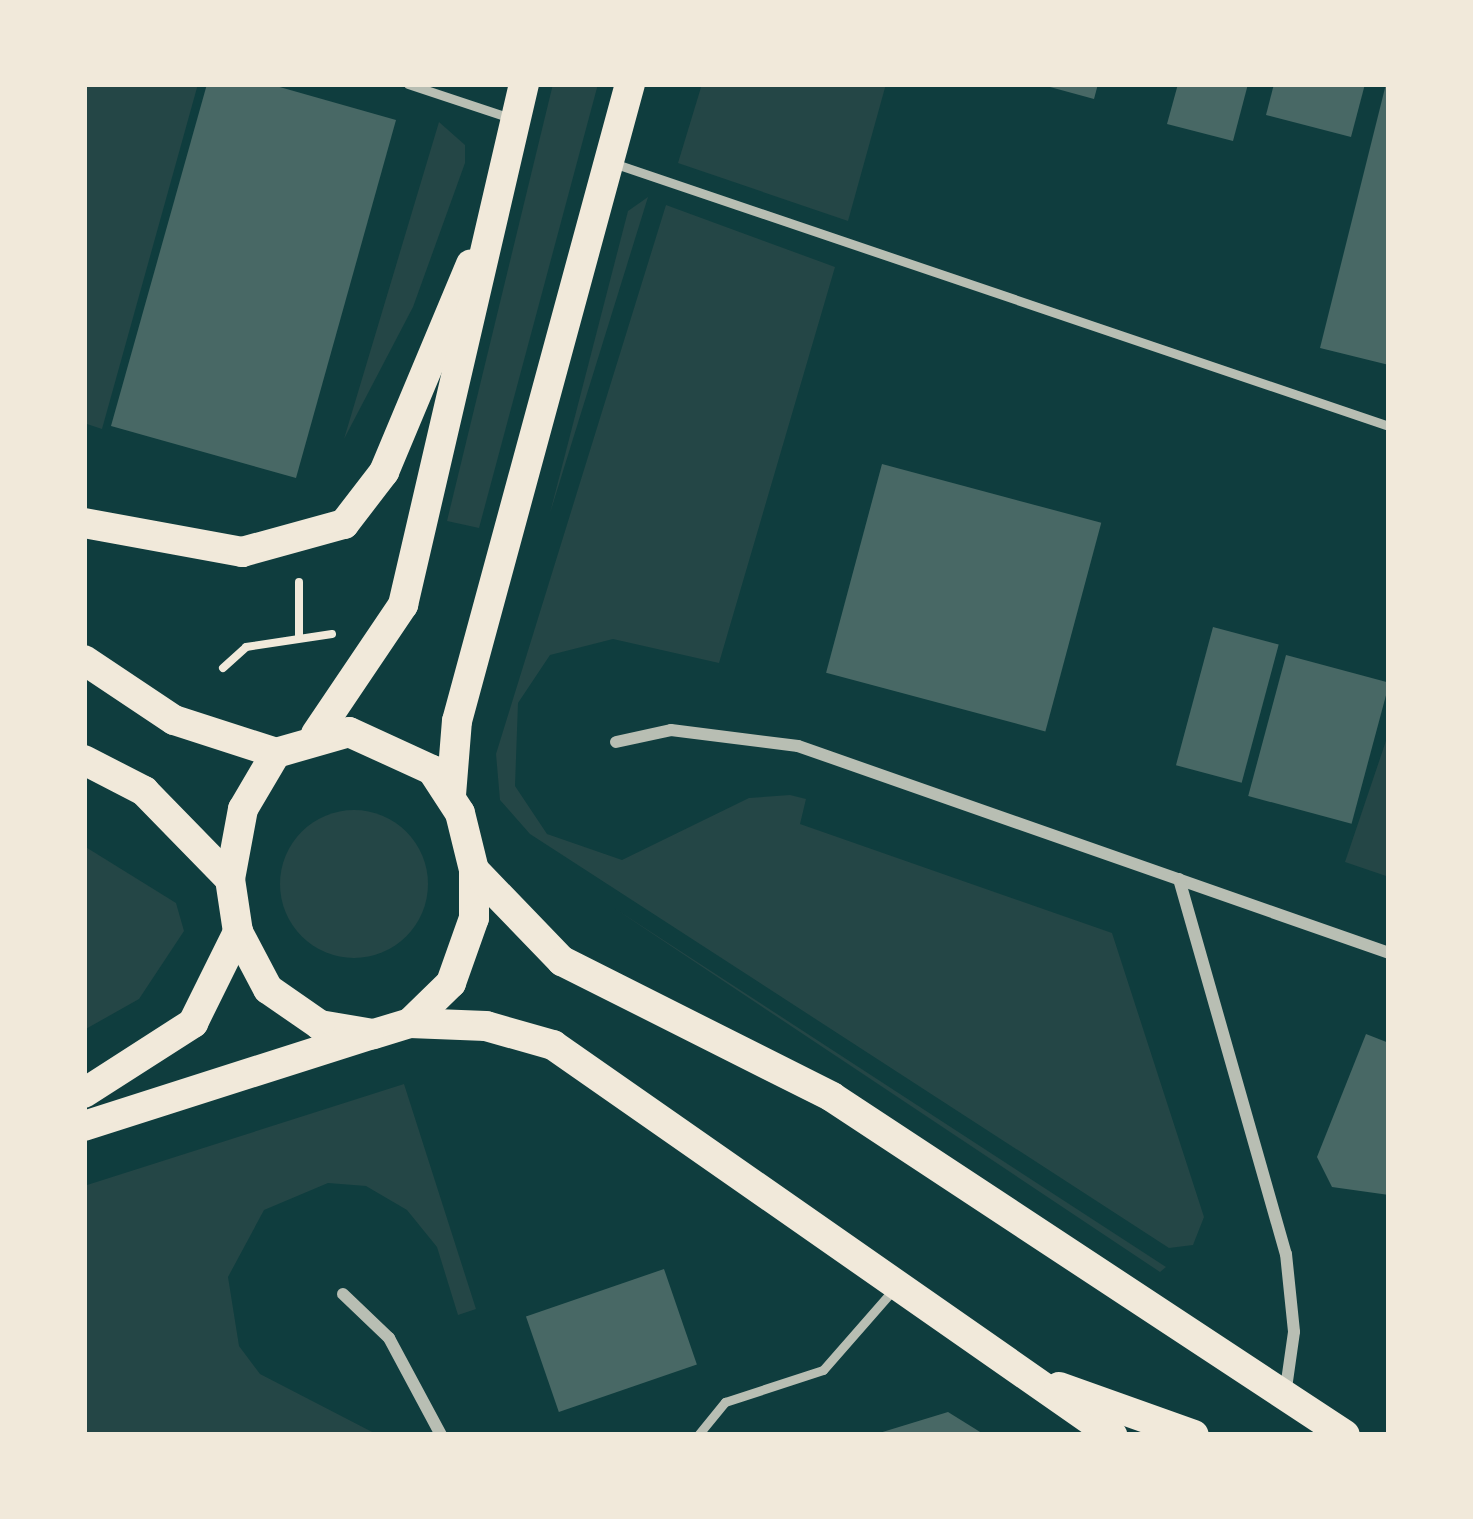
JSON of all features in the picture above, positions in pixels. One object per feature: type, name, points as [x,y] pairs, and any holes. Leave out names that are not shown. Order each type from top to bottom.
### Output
[{"type":"main road","points":[[373,1034],[292,1011],[238,932],[230,879],[243,809],[276,753],[316,734],[404,605],[524,84]]},
{"type":"main road","points":[[410,1023],[465,955],[474,870],[451,794],[457,721],[630,84]]},
{"type":"main road","points":[[84,523],[242,552],[344,524],[384,472],[496,202]]},
{"type":"main road","points":[[84,660],[174,720],[276,753]]},
{"type":"main road","points":[[316,734],[392,745],[451,794]]},
{"type":"main road","points":[[84,760],[144,791],[230,879]]},
{"type":"main road","points":[[474,870],[562,961],[770,1060],[1345,1435]]},
{"type":"main road","points":[[84,1094],[194,1023],[238,932]]},
{"type":"main road","points":[[84,1126],[410,1023],[486,1026],[553,1046],[894,1288],[1112,1435]]},
{"type":"main road","points":[[1014,1371],[1194,1435]]},
{"type":"street","points":[[616,742],[671,730],[798,746],[1389,952]]},
{"type":"street","points":[[1179,879],[1286,1254],[1294,1332],[1285,1396]]},
{"type":"street","points":[[344,1294],[389,1338],[441,1435]]},
{"type":"lane","points":[[408,84],[515,120]]},
{"type":"lane","points":[[608,161],[1389,425]]},
{"type":"lane","points":[[698,1435],[725,1402],[823,1370],[894,1288]]},
{"type":"path","points":[[299,582],[299,638]]},
{"type":"path","points":[[223,668],[246,647],[344,633]]},
{"type":"shaded area","points":[[84,84],[198,84],[102,429],[84,423]]},
{"type":"shaded area","points":[[553,84],[598,84],[479,528],[447,521]]},
{"type":"shaded area","points":[[702,84],[886,84],[848,221],[678,163]]},
{"type":"shaded area","points":[[439,122],[465,145],[465,163],[413,307],[344,439]]},
{"type":"shaded area","points":[[648,197],[550,513],[628,211]]},
{"type":"shaded area","points":[[666,205],[835,267],[719,663],[613,639],[550,655],[518,703],[515,786],[547,834],[622,860],[749,798],[790,795],[806,799],[800,824],[1112,933],[1204,1217],[1193,1245],[1169,1248],[530,834],[500,800],[496,754]]},
{"type":"shaded area","points":[[1389,732],[1389,877],[1345,862]]},
{"type":"shaded area","points":[[354,810],[382,815],[407,831],[423,856],[428,884],[423,912],[407,937],[382,953],[354,958],[326,953],[301,937],[285,912],[280,884],[285,856],[301,831],[326,815]]},
{"type":"shaded area","points":[[84,846],[176,903],[184,931],[139,999],[84,1030]]},
{"type":"shaded area","points":[[614,908],[1166,1267],[1160,1272]]},
{"type":"shaded area","points":[[404,1084],[476,1309],[458,1315],[437,1247],[407,1210],[366,1186],[328,1183],[264,1210],[228,1277],[239,1346],[260,1374],[378,1435],[84,1435],[84,1186]]},
{"type":"building","points":[[207,84],[269,84],[396,120],[296,478],[111,426]]},
{"type":"building","points":[[1039,84],[1098,84],[1094,99]]},
{"type":"building","points":[[1178,84],[1248,84],[1233,141],[1167,124]]},
{"type":"building","points":[[1274,84],[1365,84],[1351,137],[1266,115]]},
{"type":"building","points":[[1389,84],[1389,365],[1320,348]]},
{"type":"building","points":[[882,464],[1101,523],[1045,731],[826,673]]},
{"type":"building","points":[[1213,627],[1279,645],[1242,783],[1176,765]]},
{"type":"building","points":[[1286,655],[1389,683],[1352,824],[1248,796]]},
{"type":"building","points":[[1366,1034],[1389,1043],[1389,1195],[1332,1187],[1317,1157]]},
{"type":"building","points":[[664,1269],[697,1364],[559,1412],[526,1317]]},
{"type":"building","points":[[948,1412],[985,1435],[876,1435],[876,1434]]}]
